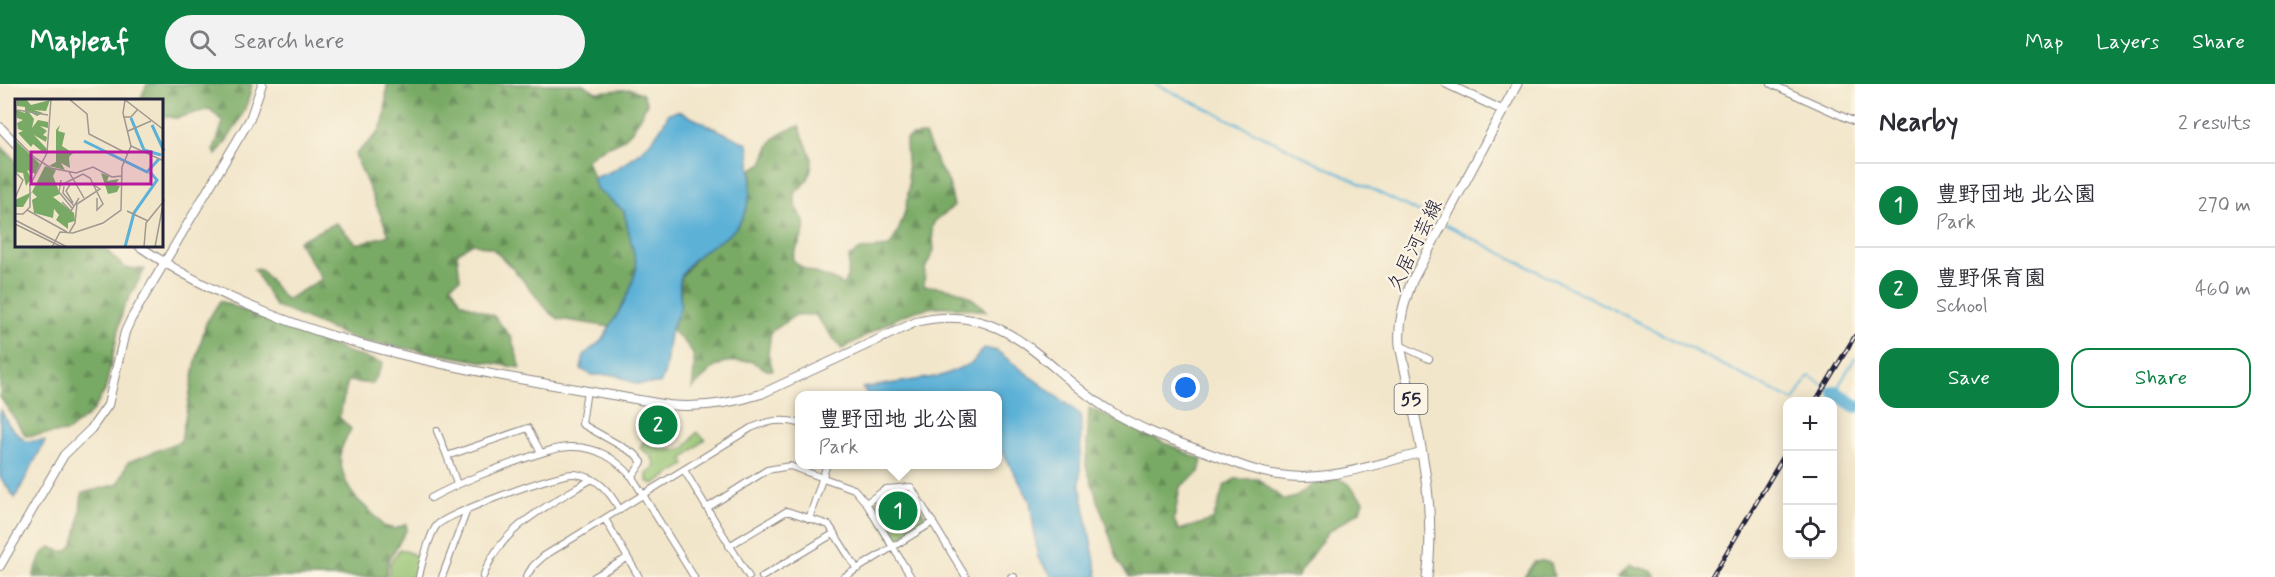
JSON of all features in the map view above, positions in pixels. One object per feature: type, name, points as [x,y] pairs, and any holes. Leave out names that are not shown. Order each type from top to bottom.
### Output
[{"type":"main road","name":"久居河芸線","points":[[1426,577],[1430,512],[1400,345],[1400,328],[1405,300],[1412,281],[1517,84]]},
{"type":"street","points":[[0,566],[64,454],[91,429],[108,405],[128,325],[250,119],[262,84]]},
{"type":"street","points":[[1447,84],[1504,111]]},
{"type":"street","points":[[1771,84],[1855,122]]},
{"type":"street","points":[[0,127],[15,143]]},
{"type":"street","points":[[142,248],[164,263],[218,291],[286,320],[356,344],[427,361],[668,405],[717,405],[761,394],[916,322],[938,317],[962,318],[992,324],[1014,336],[1102,406],[1140,428],[1264,472],[1293,477],[1317,477],[1421,453]]},
{"type":"street","points":[[1400,345],[1429,359]]},
{"type":"street","points":[[587,390],[582,424],[635,454],[642,462],[632,477]]},
{"type":"street","points":[[526,577],[533,566],[544,556],[758,425],[785,421],[795,422]]},
{"type":"street","points":[[447,456],[528,428],[541,453]]},
{"type":"street","points":[[437,431],[457,484]]},
{"type":"street","points":[[431,498],[457,484],[541,453],[562,447],[594,450],[621,464],[632,477],[694,577]]},
{"type":"street","points":[[707,508],[774,468],[795,468]]},
{"type":"street","points":[[799,469],[854,489],[866,503],[911,577]]},
{"type":"street","points":[[809,519],[826,469]]},
{"type":"street","points":[[684,470],[749,577]]},
{"type":"street","points":[[418,577],[423,558],[437,525],[484,502],[565,474],[592,479],[609,491],[620,510]]},
{"type":"street","points":[[483,577],[494,552],[520,524],[592,479]]},
{"type":"street","points":[[866,503],[886,489],[911,487],[966,577]]},
{"type":"street","points":[[442,577],[467,510]]},
{"type":"street","points":[[729,546],[787,511],[828,525],[857,569]]},
{"type":"street","points":[[604,519],[639,577]]},
{"type":"street","points":[[844,577],[933,522]]},
{"type":"street","points":[[762,577],[833,534]]},
{"type":"street","points":[[594,577],[627,558]]},
{"type":"green space","points":[[147,84],[252,84],[243,113],[216,155],[214,150],[223,122],[210,109],[176,118],[164,116],[164,99],[141,98]]},
{"type":"green space","points":[[387,84],[583,84],[596,92],[631,89],[642,93],[647,103],[633,129],[625,138],[599,150],[587,160],[597,189],[624,211],[637,267],[630,290],[611,327],[559,319],[549,312],[517,273],[493,249],[473,243],[457,253],[460,279],[451,285],[461,302],[494,316],[511,337],[521,368],[356,340],[275,306],[254,269],[261,270],[286,300],[322,279],[298,241],[336,223],[357,244],[389,235],[355,155],[379,132],[385,116]]},
{"type":"green space","points":[[799,126],[812,159],[809,177],[795,196],[795,203],[805,227],[792,258],[796,263],[843,285],[848,274],[849,257],[860,250],[889,247],[898,230],[907,202],[909,182],[906,139],[911,136],[925,135],[949,183],[954,206],[935,221],[932,227],[934,250],[925,269],[924,286],[958,291],[972,298],[986,311],[947,307],[923,309],[899,318],[842,349],[815,315],[796,315],[771,332],[768,354],[773,370],[767,370],[751,361],[725,362],[713,368],[692,389],[693,355],[686,344],[671,330],[680,309],[681,277],[702,250],[723,239],[752,180],[752,169],[762,164],[774,139]]},
{"type":"green space","points":[[0,145],[15,160],[15,248],[104,248],[125,268],[145,269],[123,309],[105,391],[91,413],[67,432],[26,436],[0,397]]},
{"type":"green space","points":[[220,301],[353,354],[383,363],[373,384],[348,381],[339,417],[351,429],[340,456],[344,476],[350,489],[383,526],[395,529],[406,524],[407,529],[388,561],[386,577],[33,577],[41,555],[51,547],[65,551],[74,542],[82,493],[118,484],[128,462],[181,441],[195,365],[206,323]]},
{"type":"green space","points":[[1089,408],[1202,460],[1199,472],[1180,487],[1174,520],[1179,530],[1213,520],[1224,486],[1235,479],[1258,479],[1284,500],[1296,497],[1316,482],[1337,478],[1348,483],[1363,501],[1360,511],[1328,532],[1298,577],[1129,577],[1119,563],[1086,466]]},
{"type":"green space","points":[[697,432],[705,439],[683,459],[685,465],[654,484],[647,481],[647,474],[655,467],[652,458],[640,448],[643,442],[679,450],[684,449]]},
{"type":"green space","points":[[908,490],[926,518],[925,522],[895,541],[892,540],[871,503],[887,493]]},
{"type":"green space","points":[[400,549],[420,557],[416,577],[389,577],[390,563]]},
{"type":"green space","points":[[1534,562],[1551,563],[1554,577],[1524,577]]},
{"type":"green space","points":[[1630,565],[1651,571],[1657,577],[1618,577]]},
{"type":"water","points":[[678,111],[748,144],[751,184],[746,210],[732,232],[698,255],[681,277],[680,309],[669,337],[665,371],[660,384],[637,384],[615,375],[592,375],[581,369],[584,355],[602,340],[630,290],[637,267],[624,211],[597,189],[593,179],[614,170],[640,152],[659,131],[669,113]]},
{"type":"water","points":[[984,348],[997,351],[1081,415],[1080,485],[1098,577],[1053,577],[1038,558],[1030,501],[1002,451],[1002,391],[865,391],[862,388],[941,376],[972,363]]},
{"type":"water","points":[[0,408],[9,425],[25,441],[45,441],[15,498],[0,477]]},
{"type":"waterway","points":[[1156,84],[1441,223]]},
{"type":"waterway","points":[[1446,225],[1794,401],[1809,376],[1835,392],[1855,358]]},
{"type":"waterway","points":[[1835,392],[1855,406]]},
{"type":"railway","points":[[1818,397],[1855,336]]},
{"type":"railway","points":[[1712,577],[1787,451]]},
{"type":"place","name":"豊野保育園","points":[[658,425]]},
{"type":"place","name":"豊野団地 北公園","points":[[898,511]]}]
